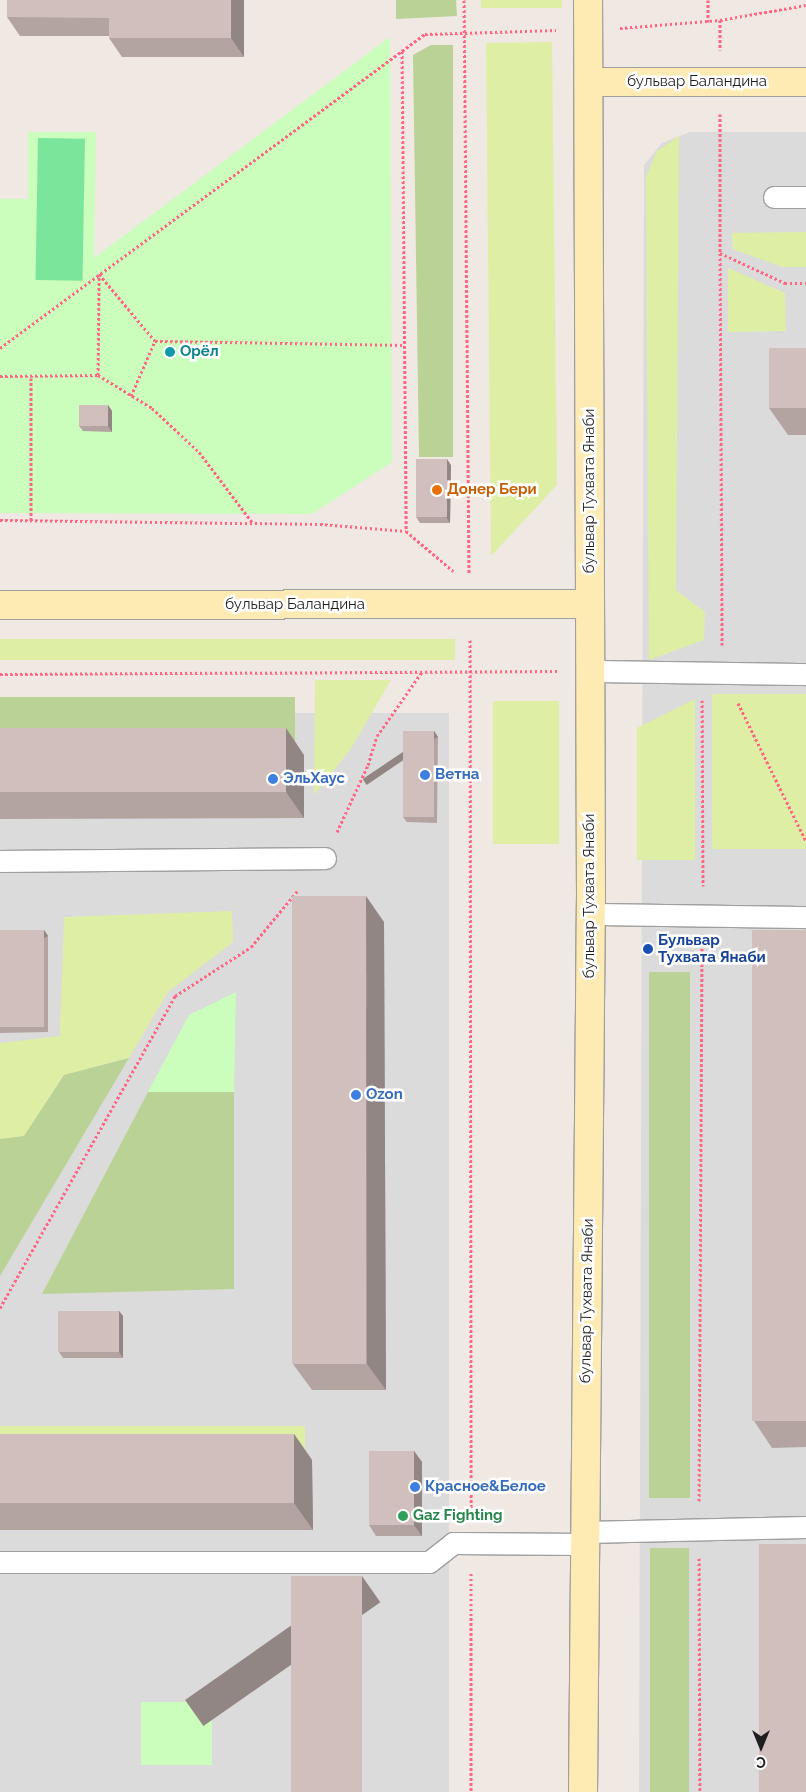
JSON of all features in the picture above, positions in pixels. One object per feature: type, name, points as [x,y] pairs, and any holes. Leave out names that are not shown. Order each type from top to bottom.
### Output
[{"type":"main road","name":"бульвар Тухвата Янаби","points":[[584,1792],[590,914],[588,0]]},
{"type":"main road","name":"бульвар Баландина","points":[[589,82],[806,82]]},
{"type":"main road","name":"бульвар Баландина","points":[[0,605],[590,604]]},
{"type":"lane","points":[[774,197],[806,197]]},
{"type":"lane","points":[[590,671],[806,674]]},
{"type":"lane","points":[[0,861],[325,858]]},
{"type":"lane","points":[[590,914],[806,917]]},
{"type":"lane","points":[[0,1562],[429,1562],[453,1543],[585,1538],[699,1529],[806,1527]]},
{"type":"path","points":[[464,0],[469,574]]},
{"type":"path","points":[[708,0],[708,22]]},
{"type":"path","points":[[0,348],[425,34],[634,28],[708,22],[806,5]]},
{"type":"path","points":[[700,1792],[699,1529],[702,916],[712,672],[720,253],[720,20]]},
{"type":"path","points":[[402,51],[406,531]]},
{"type":"path","points":[[720,253],[785,283],[806,283]]},
{"type":"path","points":[[99,274],[155,341],[405,345]]},
{"type":"path","points":[[98,375],[99,274]]},
{"type":"path","points":[[132,396],[155,341]]},
{"type":"path","points":[[0,376],[31,378],[98,375],[152,408],[199,452],[252,522]]},
{"type":"path","points":[[31,378],[31,520]]},
{"type":"path","points":[[0,520],[252,522],[320,524],[406,531],[455,572]]},
{"type":"path","points":[[470,640],[471,1792]]},
{"type":"path","points":[[0,674],[590,671]]},
{"type":"path","points":[[0,1308],[175,996],[251,947],[325,858],[368,765],[377,736],[422,672]]},
{"type":"path","points":[[712,672],[806,841]]},
{"type":"shaded area","points":[[690,132],[806,132],[806,1792],[639,1792],[644,165],[662,143]]},
{"type":"shaded area","points":[[0,713],[449,713],[449,1792],[0,1792]]},
{"type":"green space","points":[[396,0],[456,0],[457,16],[396,19]]},
{"type":"green space","points":[[481,0],[562,0],[562,8],[481,8]]},
{"type":"green space","points":[[390,37],[392,462],[312,514],[0,513],[0,199],[28,199],[28,132],[96,132],[94,258]]},
{"type":"green space","points":[[552,42],[557,485],[491,556],[486,43]]},
{"type":"green space","points":[[431,45],[453,45],[453,457],[419,457],[413,55]]},
{"type":"green space","points":[[679,136],[676,590],[705,612],[704,640],[649,660],[646,177],[657,151]]},
{"type":"green space","points":[[38,138],[85,139],[83,281],[36,280]]},
{"type":"green space","points":[[806,232],[806,267],[782,267],[733,249],[732,233]]},
{"type":"green space","points":[[728,268],[785,293],[786,331],[728,332]]},
{"type":"green space","points":[[0,639],[455,639],[455,660],[0,660]]},
{"type":"green space","points":[[315,680],[391,680],[350,750],[314,795]]},
{"type":"green space","points":[[712,694],[806,694],[806,849],[712,849]]},
{"type":"green space","points":[[0,697],[295,697],[295,741],[0,741]]},
{"type":"green space","points":[[695,699],[695,860],[637,860],[637,728]]},
{"type":"green space","points":[[493,701],[559,701],[559,844],[493,844]]},
{"type":"green space","points":[[232,911],[233,942],[168,992],[129,1058],[64,1075],[24,1137],[0,1139],[0,1043],[60,1036],[64,917]]},
{"type":"green space","points":[[649,972],[690,972],[690,1498],[649,1498]]},
{"type":"green space","points":[[236,992],[234,1092],[148,1092],[189,1015]]},
{"type":"green space","points":[[129,1058],[0,1276],[0,1139],[24,1136],[64,1075]]},
{"type":"green space","points":[[148,1092],[234,1092],[234,1289],[42,1294]]},
{"type":"green space","points":[[0,1426],[305,1426],[305,1451],[0,1451]]},
{"type":"green space","points":[[650,1548],[689,1548],[689,1792],[650,1792]]},
{"type":"green space","points":[[141,1702],[212,1702],[212,1765],[141,1765]]},
{"type":"building","points":[[7,0],[231,0],[231,38],[109,38],[109,18],[7,17]]},
{"type":"building","points":[[769,348],[806,348],[806,408],[769,408]]},
{"type":"building","points":[[79,405],[108,405],[108,426],[79,426]]},
{"type":"building","points":[[416,459],[447,459],[447,517],[416,517]]},
{"type":"building","points":[[0,728],[286,728],[286,792],[0,792]]},
{"type":"building","points":[[403,731],[434,731],[434,817],[403,817]]},
{"type":"building","points":[[292,896],[366,896],[366,1364],[292,1364]]},
{"type":"building","points":[[0,930],[44,930],[44,1027],[0,1027]]},
{"type":"building","points":[[752,930],[806,930],[806,1421],[752,1421]]},
{"type":"building","points":[[58,1311],[119,1311],[119,1352],[58,1352]]},
{"type":"building","points":[[0,1434],[294,1434],[294,1503],[0,1503]]},
{"type":"building","points":[[369,1451],[414,1451],[414,1525],[369,1525]]},
{"type":"building","points":[[759,1544],[806,1544],[806,1792],[759,1792]]},
{"type":"building","points":[[291,1576],[362,1576],[362,1792],[291,1792]]},
{"type":"place","name":"Орёл","points":[[170,352]]},
{"type":"place","name":"Донер Бери","points":[[437,490]]},
{"type":"place","name":"Ветна","points":[[425,775]]},
{"type":"place","name":"ЭльХаус","points":[[273,779]]},
{"type":"place","name":"Бульвар Тухвата Янаби","points":[[648,949]]},
{"type":"place","name":"Ozon","points":[[356,1095]]},
{"type":"place","name":"Красное&Белое","points":[[415,1487]]},
{"type":"place","name":"Gaz Fighting","points":[[403,1516]]}]
